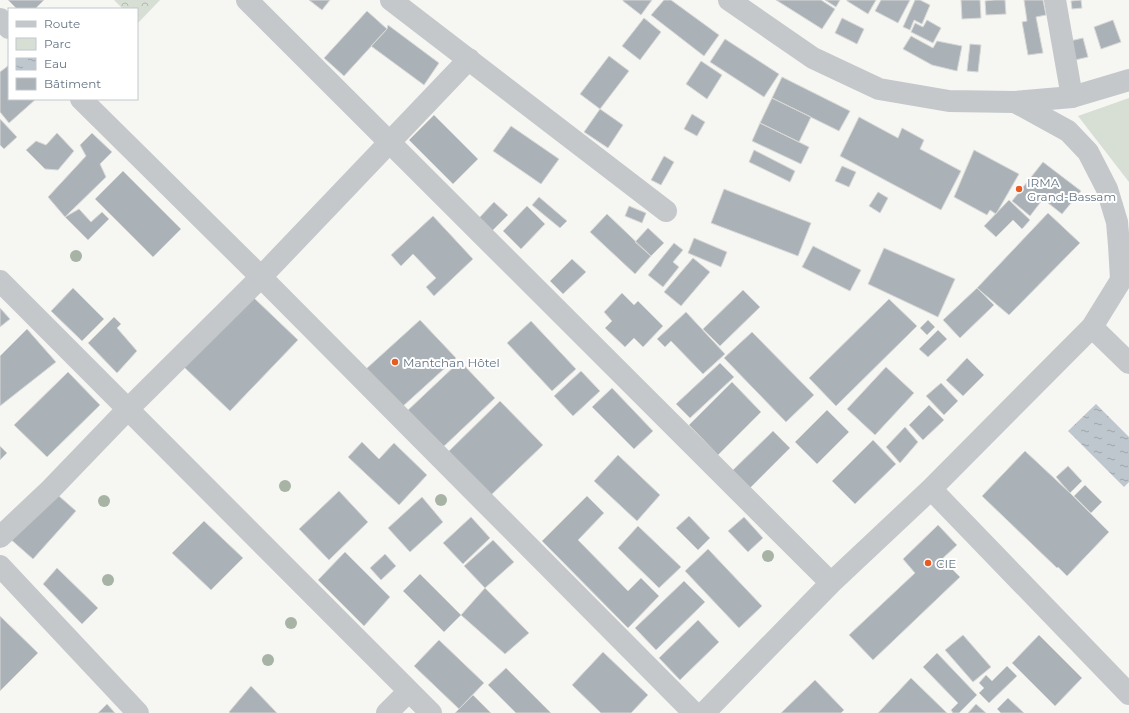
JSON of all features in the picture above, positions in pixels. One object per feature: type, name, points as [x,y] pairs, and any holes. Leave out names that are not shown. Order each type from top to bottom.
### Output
[{"type":"street","points":[[246,0],[831,583]]},
{"type":"street","points":[[391,0],[666,211]]},
{"type":"street","points":[[729,0],[813,58],[879,89],[949,101],[1015,102],[1072,97],[1129,80]]},
{"type":"street","points":[[1055,0],[1072,97]]},
{"type":"street","points":[[0,19],[8,27]]},
{"type":"street","points":[[0,537],[51,489],[128,409],[261,277],[469,59]]},
{"type":"street","points":[[82,100],[261,277],[694,713]]},
{"type":"street","points":[[704,713],[831,583],[931,489],[1092,327],[1125,273],[1119,245],[1117,222],[1107,189],[1088,152],[1068,132],[1015,102]]},
{"type":"street","points":[[0,281],[431,713]]},
{"type":"street","points":[[1092,327],[1129,363]]},
{"type":"street","points":[[931,489],[1129,694]]},
{"type":"street","points":[[0,566],[138,713]]},
{"type":"street","points":[[387,713],[409,691]]},
{"type":"green space","points":[[114,0],[160,0],[138,23],[138,8],[122,8]]},
{"type":"green space","points":[[1129,98],[1129,182],[1078,116]]},
{"type":"water","points":[[1096,404],[1129,437],[1129,482],[1124,487],[1068,431]]},
{"type":"building","points":[[8,0],[44,0],[36,8],[16,8]]},
{"type":"building","points":[[309,0],[330,0],[322,10]]},
{"type":"building","points":[[623,0],[652,0],[641,15]]},
{"type":"building","points":[[664,0],[671,0],[719,35],[704,56],[651,15]]},
{"type":"building","points":[[776,0],[821,0],[835,9],[822,29]]},
{"type":"building","points":[[825,0],[840,0],[836,7]]},
{"type":"building","points":[[847,0],[876,0],[868,14]]},
{"type":"building","points":[[881,0],[910,0],[898,23],[875,11]]},
{"type":"building","points":[[915,0],[920,0],[930,5],[922,24],[914,20],[910,30],[903,27]]},
{"type":"building","points":[[961,0],[980,0],[981,18],[962,19]]},
{"type":"building","points":[[1005,0],[1006,14],[986,15],[985,1]]},
{"type":"building","points":[[1024,0],[1043,0],[1046,15],[1036,17],[1043,53],[1028,55],[1022,22],[1027,21]]},
{"type":"building","points":[[1081,0],[1082,8],[1072,9],[1071,1]]},
{"type":"building","points":[[367,11],[387,29],[344,76],[324,58]]},
{"type":"building","points":[[644,18],[661,32],[640,60],[622,46]]},
{"type":"building","points":[[842,18],[864,29],[857,44],[835,33]]},
{"type":"building","points":[[927,20],[941,28],[933,43],[911,32],[915,23],[923,27]]},
{"type":"building","points":[[1113,20],[1121,42],[1101,49],[1094,27]]},
{"type":"building","points":[[388,25],[439,63],[424,85],[371,46],[387,29]]},
{"type":"building","points":[[911,36],[933,48],[937,41],[962,46],[957,71],[932,65],[903,49]]},
{"type":"building","points":[[1083,38],[1088,57],[1075,60],[1070,41]]},
{"type":"building","points":[[725,39],[779,74],[764,97],[710,62]]},
{"type":"building","points":[[970,44],[981,45],[978,72],[967,71]]},
{"type":"building","points":[[609,56],[629,71],[600,109],[580,94]]},
{"type":"building","points":[[701,61],[722,75],[707,99],[686,84]]},
{"type":"building","points":[[8,66],[8,100],[35,100],[9,123],[0,112],[0,72]]},
{"type":"building","points":[[782,77],[850,111],[839,131],[772,98]]},
{"type":"building","points":[[772,98],[811,117],[799,142],[760,123]]},
{"type":"building","points":[[600,109],[623,125],[608,148],[584,132]]},
{"type":"building","points":[[692,114],[705,122],[697,136],[684,129]]},
{"type":"building","points":[[434,115],[478,159],[453,184],[409,140]]},
{"type":"building","points":[[859,117],[898,138],[902,128],[924,140],[920,149],[961,171],[941,210],[840,156]]},
{"type":"building","points":[[0,119],[17,137],[4,149],[0,145]]},
{"type":"building","points":[[760,123],[809,147],[801,164],[752,141]]},
{"type":"building","points":[[511,126],[559,159],[541,184],[493,151]]},
{"type":"building","points":[[57,133],[74,151],[58,170],[45,169],[26,150],[36,141],[46,145]]},
{"type":"building","points":[[92,133],[112,152],[100,164],[106,177],[65,217],[48,197],[86,156],[80,145]]},
{"type":"building","points":[[754,150],[795,171],[790,182],[749,162]]},
{"type":"building","points":[[974,150],[1019,174],[996,214],[990,210],[987,215],[954,197]]},
{"type":"building","points":[[664,156],[674,162],[661,185],[651,180]]},
{"type":"building","points":[[1043,162],[1081,191],[1062,214],[1043,199],[1030,216],[1012,201]]},
{"type":"building","points":[[842,166],[856,172],[849,187],[835,181]]},
{"type":"building","points":[[123,171],[181,229],[153,257],[95,199]]},
{"type":"building","points":[[724,189],[811,223],[798,256],[711,223]]},
{"type":"building","points":[[878,192],[888,198],[880,213],[869,206]]},
{"type":"building","points":[[539,197],[567,221],[560,228],[532,205]]},
{"type":"building","points":[[1009,200],[1030,220],[1022,229],[1013,220],[996,237],[984,226]]},
{"type":"building","points":[[494,202],[508,215],[492,231],[479,218]]},
{"type":"building","points":[[527,206],[545,224],[521,249],[503,231]]},
{"type":"building","points":[[629,206],[646,213],[642,223],[625,216]]},
{"type":"building","points":[[79,209],[91,222],[102,212],[109,219],[88,240],[65,217]]},
{"type":"building","points":[[1048,213],[1080,243],[1009,315],[977,288]]},
{"type":"building","points":[[607,214],[651,256],[635,274],[590,232]]},
{"type":"building","points":[[433,216],[473,259],[434,296],[426,287],[436,278],[413,254],[401,266],[391,255]]},
{"type":"building","points":[[648,228],[664,243],[651,256],[635,242]]},
{"type":"building","points":[[694,238],[727,252],[721,267],[688,253]]},
{"type":"building","points":[[674,243],[683,250],[673,262],[679,267],[663,287],[648,275]]},
{"type":"building","points":[[813,246],[861,270],[850,291],[802,267]]},
{"type":"building","points":[[884,248],[955,279],[938,317],[868,284]]},
{"type":"building","points":[[693,258],[710,272],[681,306],[664,292]]},
{"type":"building","points":[[572,259],[586,272],[563,294],[550,281]]},
{"type":"building","points":[[73,288],[104,319],[82,341],[51,311]]},
{"type":"building","points":[[977,288],[994,305],[960,338],[943,320]]},
{"type":"building","points":[[743,290],[760,307],[720,346],[703,329]]},
{"type":"building","points":[[622,293],[634,305],[638,301],[663,326],[643,347],[634,338],[625,347],[605,328],[612,321],[604,312]]},
{"type":"building","points":[[253,297],[298,340],[230,411],[184,367]]},
{"type":"building","points":[[889,299],[917,326],[836,406],[809,378]]},
{"type":"building","points":[[0,308],[10,319],[0,327]]},
{"type":"building","points":[[686,312],[725,354],[703,374],[671,341],[665,347],[657,339]]},
{"type":"building","points":[[114,317],[121,324],[117,328],[137,351],[117,373],[88,343]]},
{"type":"building","points":[[420,320],[456,358],[402,407],[366,369]]},
{"type":"building","points":[[928,320],[935,327],[927,335],[920,328]]},
{"type":"building","points":[[531,321],[576,369],[552,391],[507,343]]},
{"type":"building","points":[[27,329],[56,362],[0,406],[0,356]]},
{"type":"building","points":[[938,330],[947,339],[928,357],[919,349]]},
{"type":"building","points":[[752,332],[814,395],[786,422],[724,358]]},
{"type":"building","points":[[967,358],[984,375],[963,396],[946,380]]},
{"type":"building","points":[[460,361],[495,398],[441,449],[406,412]]},
{"type":"building","points":[[720,363],[734,377],[690,418],[676,404]]},
{"type":"building","points":[[886,367],[914,393],[875,435],[847,409]]},
{"type":"building","points":[[581,371],[600,391],[573,416],[554,396]]},
{"type":"building","points":[[68,372],[100,405],[47,457],[14,425]]},
{"type":"building","points":[[732,382],[761,412],[718,455],[689,425]]},
{"type":"building","points":[[941,383],[958,401],[944,415],[926,396]]},
{"type":"building","points":[[612,388],[653,431],[634,449],[592,407]]},
{"type":"building","points":[[500,401],[543,445],[488,498],[446,454]]},
{"type":"building","points":[[929,405],[944,420],[923,440],[909,425]]},
{"type":"building","points":[[827,410],[849,432],[817,464],[795,442]]},
{"type":"building","points":[[905,427],[918,442],[900,463],[886,447]]},
{"type":"building","points":[[773,431],[790,448],[748,490],[731,472]]},
{"type":"building","points":[[873,440],[896,464],[855,504],[832,481]]},
{"type":"building","points":[[362,442],[379,459],[394,443],[427,475],[399,505],[348,457]]},
{"type":"building","points":[[0,446],[7,453],[0,460]]},
{"type":"building","points":[[1025,451],[1109,532],[1067,576],[982,496]]},
{"type":"building","points":[[618,455],[660,495],[637,521],[594,481]]},
{"type":"building","points":[[1068,466],[1082,481],[1070,493],[1056,477]]},
{"type":"building","points":[[1085,485],[1102,502],[1091,513],[1074,496]]},
{"type":"building","points":[[51,489],[76,511],[33,559],[8,537]]},
{"type":"building","points":[[339,491],[368,522],[329,560],[299,529]]},
{"type":"building","points":[[587,496],[604,513],[578,540],[628,591],[641,578],[659,596],[628,628],[542,541]]},
{"type":"building","points":[[422,497],[443,522],[410,552],[388,528]]},
{"type":"building","points":[[689,516],[710,538],[698,550],[676,528]]},
{"type":"building","points":[[471,517],[490,538],[463,564],[443,543]]},
{"type":"building","points":[[744,517],[763,538],[748,552],[728,531]]},
{"type":"building","points":[[204,521],[243,558],[211,590],[172,553]]},
{"type":"building","points":[[938,525],[957,545],[942,559],[960,577],[873,660],[849,635],[915,573],[903,559]]},
{"type":"building","points":[[638,526],[681,567],[659,588],[618,548]]},
{"type":"building","points":[[493,540],[514,562],[485,588],[464,566]]},
{"type":"building","points":[[708,549],[762,606],[739,628],[685,571]]},
{"type":"building","points":[[345,552],[390,597],[364,626],[318,580]]},
{"type":"building","points":[[385,554],[396,566],[381,580],[370,568]]},
{"type":"building","points":[[57,568],[98,608],[82,624],[43,584]]},
{"type":"building","points":[[420,574],[461,615],[444,632],[403,591]]},
{"type":"building","points":[[684,581],[705,602],[656,650],[635,628]]},
{"type":"building","points":[[485,588],[529,633],[505,654],[461,615]]},
{"type":"building","points":[[0,616],[38,653],[0,691]]},
{"type":"building","points":[[698,620],[719,642],[680,680],[659,658]]},
{"type":"building","points":[[963,635],[991,667],[973,682],[945,650]]},
{"type":"building","points":[[1039,635],[1082,678],[1055,706],[1012,663]]},
{"type":"building","points":[[439,640],[484,683],[459,709],[414,666]]},
{"type":"building","points":[[603,652],[648,695],[631,713],[601,713],[572,685]]},
{"type":"building","points":[[937,653],[977,695],[959,713],[953,713],[951,710],[958,703],[923,667]]},
{"type":"building","points":[[1007,666],[1017,676],[989,703],[979,693],[984,688],[979,683],[986,675],[992,681]]},
{"type":"building","points":[[506,668],[551,713],[516,713],[488,685]]},
{"type":"building","points":[[911,678],[947,713],[878,713]]},
{"type":"building","points":[[815,680],[844,710],[841,713],[781,713]]},
{"type":"building","points":[[251,686],[277,713],[229,712]]},
{"type":"building","points":[[473,695],[491,713],[455,713]]},
{"type":"building","points":[[1008,698],[1024,713],[1001,713],[997,709]]},
{"type":"building","points":[[107,704],[115,713],[98,713]]},
{"type":"building","points":[[976,704],[986,713],[968,713]]},
{"type":"place","name":"IRMA Grand-Bassam","points":[[1019,189]]},
{"type":"place","name":"Mantchan Hôtel","points":[[395,362]]},
{"type":"place","name":"CIE","points":[[928,563]]}]
